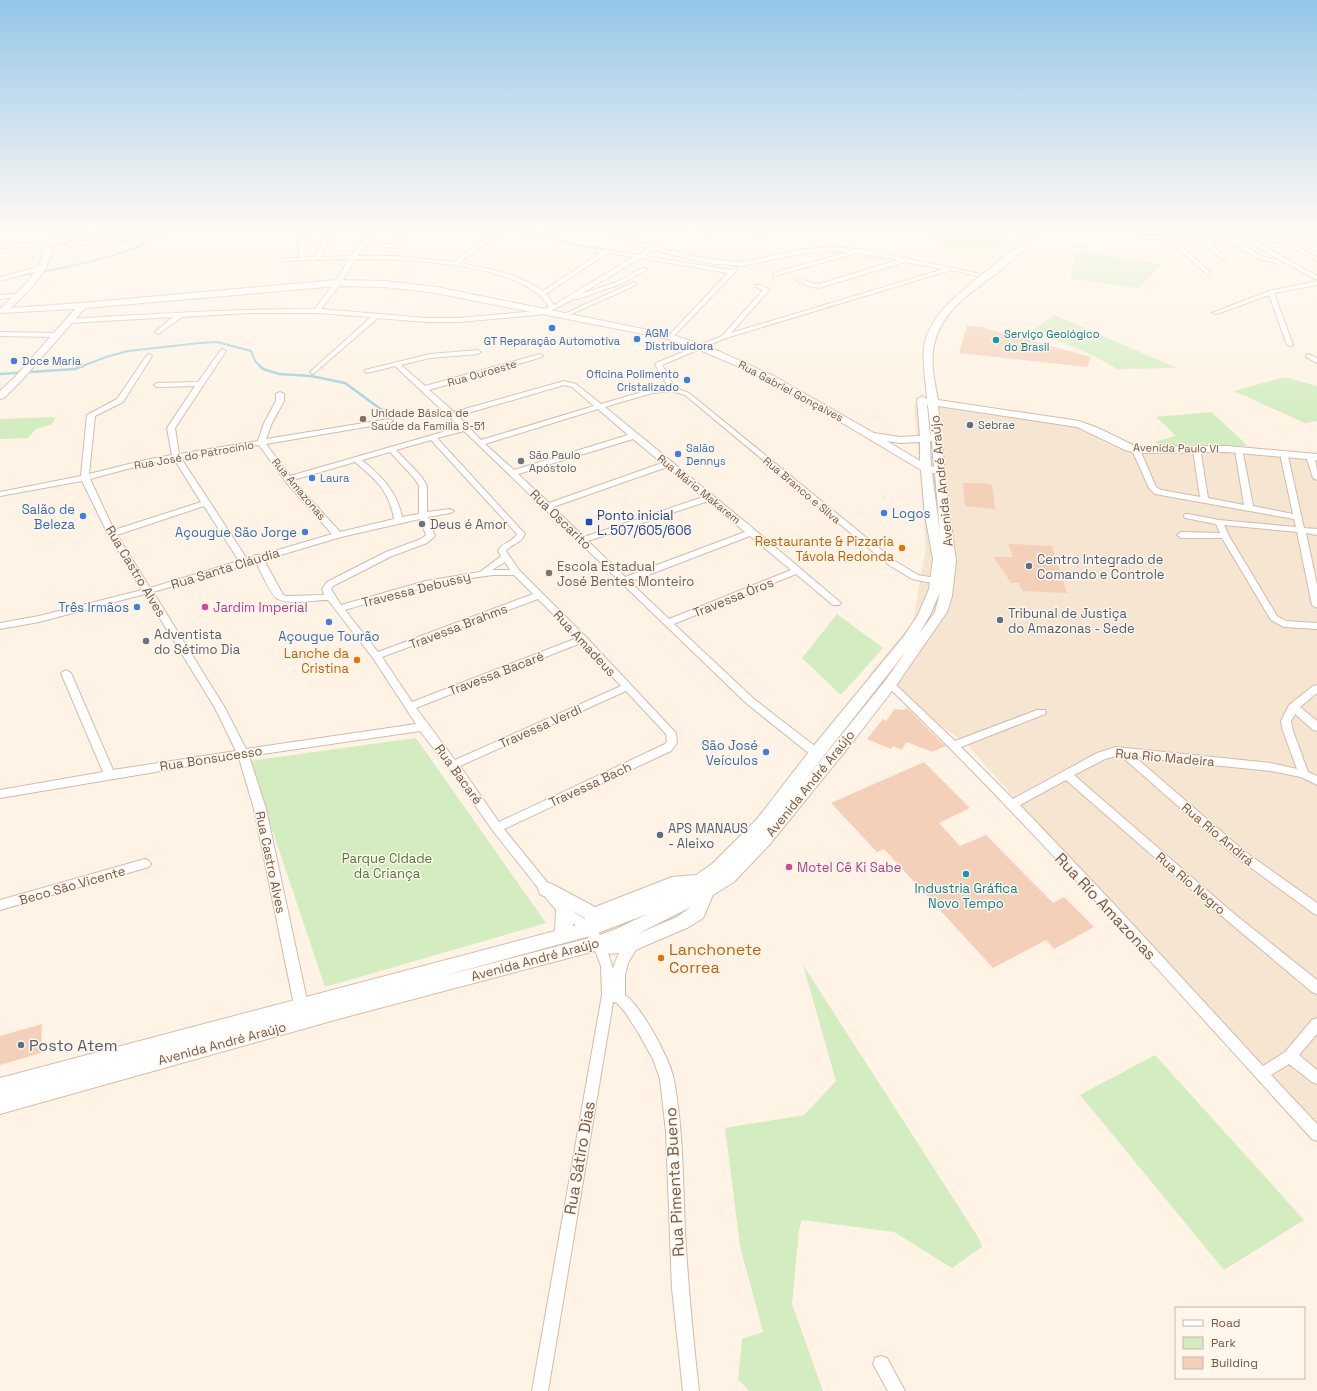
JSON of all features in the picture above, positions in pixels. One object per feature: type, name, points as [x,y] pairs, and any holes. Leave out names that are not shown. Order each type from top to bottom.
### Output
[{"type":"main road","points":[[1,311],[22,290]]},
{"type":"main road","name":"Rua Gabriel Gonçalves","points":[[1,311],[82,306],[261,290]]},
{"type":"main road","name":"Rua Gabriel Gonçalves","points":[[431,290],[533,312],[549,309],[565,315],[670,336],[701,346],[727,356],[786,385],[926,469],[940,470]]},
{"type":"main road","name":"Avenida André Araújo","points":[[0,1087],[301,1005],[594,929],[622,934],[703,886],[728,877],[764,840],[846,740],[890,684],[941,612],[946,596],[950,561],[944,518],[940,470],[932,438],[919,353],[925,331],[939,307],[959,290]]},
{"type":"main road","name":"Avenida André Araújo","points":[[927,401],[928,361],[934,329],[938,322],[968,290]]},
{"type":"main road","points":[[0,396],[24,372],[82,306]]},
{"type":"main road","name":"Avenida Paulo VI","points":[[927,401],[1079,424],[1102,432],[1124,446],[1136,450],[1239,450],[1314,457]]},
{"type":"main road","name":"Rua Gabriel Gonçalves","points":[[869,434],[887,438],[932,438]]},
{"type":"main road","name":"Avenida André Araújo","points":[[703,886],[762,823],[816,753],[909,639],[924,615],[935,589],[939,559],[931,515],[926,469],[932,438]]},
{"type":"main road","points":[[904,456],[904,444],[906,439]]},
{"type":"main road","points":[[546,889],[594,929],[611,947],[620,947],[633,944],[693,916],[700,908],[703,886],[684,882],[672,884],[594,929]]},
{"type":"main road","points":[[563,937],[565,925],[564,911]]},
{"type":"main road","name":"Avenida André Araújo","points":[[0,1105],[342,1010],[594,929]]},
{"type":"street","points":[[317,311],[333,290]]},
{"type":"street","points":[[538,290],[544,293],[549,309],[584,290]]},
{"type":"street","points":[[544,293],[549,290]]},
{"type":"street","points":[[567,300],[598,290]]},
{"type":"street","points":[[565,315],[621,290]]},
{"type":"street","points":[[670,336],[715,290]]},
{"type":"street","points":[[724,337],[766,290]]},
{"type":"street","points":[[480,443],[651,391],[672,389],[658,364],[724,337],[880,290]]},
{"type":"street","points":[[1215,313],[1271,292],[1282,290]]},
{"type":"street","points":[[1271,292],[1290,345]]},
{"type":"street","points":[[0,297],[16,296]]},
{"type":"street","points":[[69,321],[181,314],[317,311],[426,320],[458,320],[533,312]]},
{"type":"street","points":[[158,332],[181,314]]},
{"type":"street","points":[[313,372],[376,316]]},
{"type":"street","points":[[0,334],[56,335]]},
{"type":"street","points":[[223,352],[171,428],[176,456],[244,562]]},
{"type":"street","points":[[367,372],[430,356],[478,352]]},
{"type":"street","points":[[85,478],[91,415],[120,400],[149,356]]},
{"type":"street","name":"Rua Ouroeste","points":[[423,389],[540,356]]},
{"type":"street","points":[[1308,356],[1317,361]]},
{"type":"street","name":"Rua Oscarito","points":[[396,364],[548,506],[668,624],[750,700],[816,753]]},
{"type":"street","name":"Rua Mário Makarem","points":[[453,416],[558,384],[569,383],[574,385],[633,436],[752,532],[836,603]]},
{"type":"street","points":[[157,385],[201,384]]},
{"type":"street","name":"Rua Branco e Silva","points":[[672,389],[687,394],[831,514],[901,569],[915,577],[937,581]]},
{"type":"street","points":[[261,443],[268,423],[280,401],[280,394]]},
{"type":"street","name":"Rua José do Patrocínio","points":[[0,494],[85,478],[145,462],[176,456],[389,421]]},
{"type":"street","points":[[288,479],[465,428]]},
{"type":"street","points":[[513,473],[633,436]]},
{"type":"street","points":[[433,438],[521,534],[518,540],[504,547],[504,554],[482,573]]},
{"type":"street","name":"Rua Amazonas","points":[[261,443],[288,479],[338,534]]},
{"type":"street","points":[[258,557],[280,597],[286,599],[330,597],[326,589],[330,584],[389,554],[428,539],[431,536],[423,516],[422,486],[418,478],[391,449]]},
{"type":"street","points":[[1136,450],[1154,488],[1158,492],[1167,495],[1298,517]]},
{"type":"street","points":[[1197,450],[1204,500]]},
{"type":"street","points":[[1239,450],[1249,508]]},
{"type":"street","points":[[1284,454],[1317,605]]},
{"type":"street","points":[[1314,457],[1317,478]]},
{"type":"street","points":[[356,459],[390,491],[397,505],[398,520]]},
{"type":"street","points":[[548,506],[668,464]]},
{"type":"street","name":"Rua Castro Alves","points":[[85,478],[112,534],[220,708],[242,752],[260,809],[301,1005]]},
{"type":"street","points":[[583,540],[710,498]]},
{"type":"street","points":[[112,534],[205,503]]},
{"type":"street","name":"Rua Santa Cláudia","points":[[0,626],[39,619],[148,592],[258,557],[338,534],[398,520],[450,511]]},
{"type":"street","points":[[1188,516],[1219,522],[1317,532]]},
{"type":"street","points":[[1219,522],[1225,536],[1277,621],[1284,624],[1317,626]]},
{"type":"street","points":[[624,581],[752,532]]},
{"type":"street","points":[[1181,535],[1225,536]]},
{"type":"street","name":"Rua Amadeus","points":[[504,554],[516,572],[583,639],[672,733]]},
{"type":"street","name":"Travessa Óros","points":[[668,624],[797,570]]},
{"type":"street","name":"Travessa Debussy","points":[[340,608],[440,580],[482,573],[516,572]]},
{"type":"street","name":"Travessa Brahms","points":[[376,656],[540,595]]},
{"type":"street","name":"Rua Bacaré","points":[[330,597],[376,656],[423,727],[453,765],[497,828],[554,900],[564,911],[594,929]]},
{"type":"street","name":"Travessa Bacaré","points":[[410,706],[583,639]]},
{"type":"street","points":[[66,673],[108,774]]},
{"type":"street","name":"Rua Río Amazonas","points":[[890,684],[955,745],[1013,804],[1317,1134]]},
{"type":"street","name":"Travessa Verdi","points":[[453,765],[627,686]]},
{"type":"street","points":[[1304,774],[1286,721],[1293,707],[1317,688]]},
{"type":"street","points":[[1293,707],[1317,728]]},
{"type":"street","points":[[955,745],[1041,712]]},
{"type":"street","name":"Rua Bonsucesso","points":[[0,794],[108,774],[242,752],[423,727]]},
{"type":"street","name":"Travessa Bach","points":[[497,828],[667,748],[672,743],[672,733]]},
{"type":"street","name":"Rua Rio Madeira","points":[[1013,804],[1109,752],[1124,752],[1271,767],[1304,774],[1317,781]]},
{"type":"street","name":"Rua Rio Andirá","points":[[1124,752],[1234,850],[1262,872],[1317,910]]},
{"type":"street","name":"Rua Rio Negro","points":[[1067,775],[1228,916],[1317,988]]},
{"type":"street","name":"Beco São Vicente","points":[[0,906],[145,864]]},
{"type":"street","name":"Rua Sátiro Dias","points":[[594,929],[607,966],[613,996]]},
{"type":"street","name":"Rua Sátiro Dias","points":[[540,1391],[613,996],[621,962],[633,944]]},
{"type":"street","name":"Rua Pimenta Bueno","points":[[613,996],[626,1003],[644,1030],[659,1057],[666,1079],[672,1132],[680,1288],[691,1391]]},
{"type":"street","points":[[1261,1074],[1290,1056],[1317,1024]]},
{"type":"street","points":[[1290,1056],[1317,1078]]},
{"type":"street","points":[[881,1364],[897,1391]]},
{"type":"shaded area","points":[[914,403],[1069,424],[1118,449],[1250,448],[1317,457],[1317,1135],[1257,1073],[966,743],[868,676],[913,622],[926,547]]},
{"type":"green space","points":[[1054,315],[1177,368],[1117,369],[1094,356],[1034,330]]},
{"type":"green space","points":[[1285,377],[1317,386],[1317,421],[1305,423],[1234,391]]},
{"type":"green space","points":[[1211,412],[1248,446],[1161,446],[1154,442],[1176,436],[1156,417]]},
{"type":"green space","points":[[56,417],[52,424],[36,429],[28,438],[0,439],[0,419]]},
{"type":"green space","points":[[837,614],[883,648],[841,695],[802,658]]},
{"type":"green space","name":"Parque CIdade da Criança","points":[[416,738],[546,923],[325,987],[249,761]]},
{"type":"green space","points":[[803,965],[980,1240],[982,1247],[952,1268],[894,1232],[802,1220],[799,1230],[792,1304],[823,1391],[749,1391],[738,1379],[742,1339],[763,1332],[740,1246],[725,1128],[804,1115],[836,1081]]},
{"type":"green space","points":[[1155,1055],[1304,1220],[1224,1270],[1080,1095]]},
{"type":"building","name":"Serviço Geológico do Brasil","points":[[967,326],[981,327],[1091,357],[1087,367],[959,353]]},
{"type":"building","points":[[963,483],[985,483],[992,485],[995,509],[965,506]]},
{"type":"building","name":"Centro Integrado de Comando e Controle","points":[[1008,544],[1052,546],[1067,593],[1022,591],[1019,583],[1011,583],[994,557],[1013,557]]},
{"type":"building","points":[[907,708],[946,746],[932,752],[907,742],[901,750],[893,746],[891,749],[867,739],[883,719],[886,721],[895,709],[904,710]]},
{"type":"building","points":[[924,762],[970,808],[939,823],[960,846],[986,835],[1053,903],[1064,897],[1094,927],[1054,949],[1046,940],[993,968],[884,849],[877,852],[831,803]]},
{"type":"building","name":"Posto Atem","points":[[42,1024],[41,1053],[0,1065],[0,1036]]},
{"type":"waterway","points":[[80,367],[106,357],[128,351],[217,342],[251,351],[255,361],[263,369],[279,374],[311,376],[345,383],[386,413],[389,419]]},
{"type":"waterway","points":[[0,374],[75,369],[83,366]]},
{"type":"place","name":"GT Reparação Automotiva","points":[[552,328]]},
{"type":"place","name":"AGM Distribuidora","points":[[637,339]]},
{"type":"place","name":"Serviço Geológico do Brasil","points":[[996,340]]},
{"type":"place","name":"Doce Maria","points":[[14,361]]},
{"type":"place","name":"Oficina Polimento Cristalizado","points":[[687,380]]},
{"type":"place","name":"Unidade Básica de Saúde da Família S-51","points":[[363,419]]},
{"type":"place","name":"Sebrae","points":[[970,425]]},
{"type":"place","name":"Salão Dennys","points":[[678,454]]},
{"type":"place","name":"São Paulo Apóstolo","points":[[521,461]]},
{"type":"place","name":"Laura","points":[[312,478]]},
{"type":"place","name":"Logos","points":[[884,513]]},
{"type":"place","name":"Salão de Beleza","points":[[83,516]]},
{"type":"place","name":"Ponto inicial L. 507/605/606","points":[[589,522]]},
{"type":"place","name":"Deus é Amor","points":[[422,524]]},
{"type":"place","name":"Açougue São Jorge","points":[[305,532]]},
{"type":"place","name":"Restaurante & Pizzaria Távola Redonda","points":[[902,548]]},
{"type":"place","name":"Centro Integrado de Comando e Controle","points":[[1029,566]]},
{"type":"place","name":"Escola Estadual José Bentes Monteiro","points":[[549,573]]},
{"type":"place","name":"Três Irmãos","points":[[137,607]]},
{"type":"place","name":"Jardim Imperial","points":[[205,607]]},
{"type":"place","name":"Tribunal de Justiça do Amazonas - Sede","points":[[1000,620]]},
{"type":"place","name":"Açougue Tourão","points":[[329,622]]},
{"type":"place","name":"Adventista do Sétimo Dia","points":[[146,641]]},
{"type":"place","name":"Lanche da Cristina","points":[[357,660]]},
{"type":"place","name":"São José Veículos","points":[[766,752]]},
{"type":"place","name":"APS MANAUS - Aleixo","points":[[660,835]]},
{"type":"place","name":"Motel Cê Ki Sabe","points":[[789,867]]},
{"type":"place","name":"Industria Gráfica Novo Tempo","points":[[966,874]]},
{"type":"place","name":"Lanchonete Correa","points":[[661,958]]},
{"type":"place","name":"Posto Atem","points":[[21,1045]]}]
